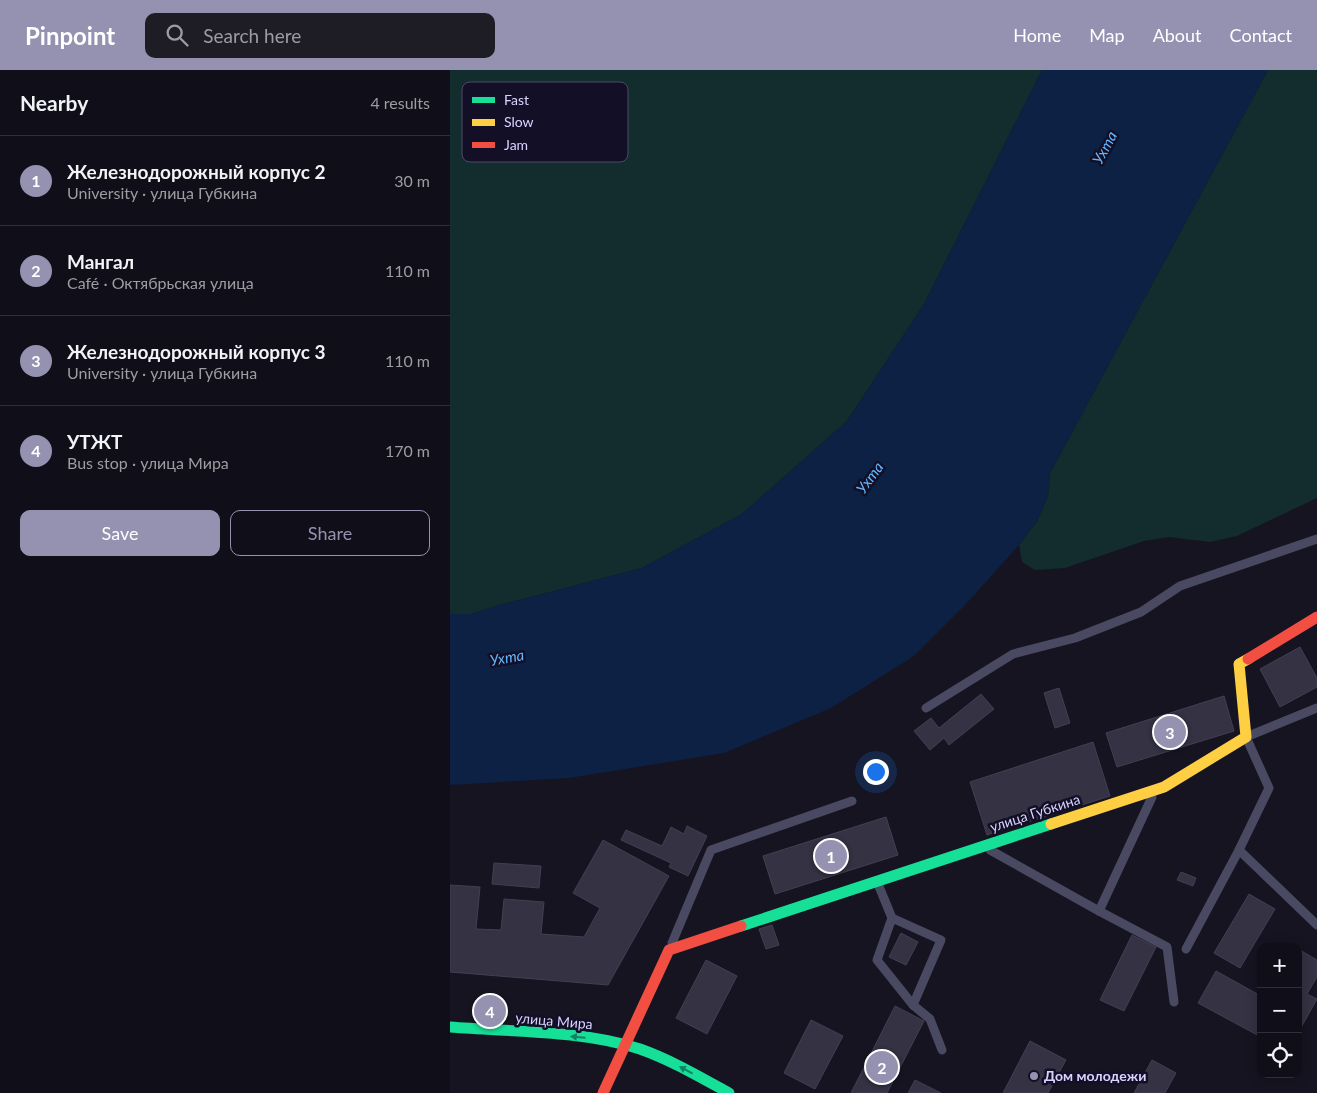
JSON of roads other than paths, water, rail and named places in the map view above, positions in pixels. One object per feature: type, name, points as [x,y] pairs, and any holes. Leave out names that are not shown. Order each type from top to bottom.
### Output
[{"type":"street","points":[[1246,737],[1239,664],[1317,617]]},
{"type":"street","name":"улица Губкина","points":[[669,950],[1164,787],[1246,737]]},
{"type":"street","points":[[603,1093],[669,950]]},
{"type":"street","name":"улица Мира","points":[[450,1027],[585,1038],[626,1046],[671,1062],[729,1093]]},
{"type":"lane","points":[[926,708],[1013,654],[1076,638],[1141,612],[1180,586],[1317,540]]},
{"type":"lane","points":[[1186,949],[1239,850],[1269,788],[1246,737],[1317,708]]},
{"type":"lane","points":[[1099,911],[1155,790]]},
{"type":"lane","points":[[669,950],[711,850],[852,802]]},
{"type":"lane","points":[[983,846],[1167,947],[1174,1002]]},
{"type":"lane","points":[[1239,850],[1317,925]]},
{"type":"lane","points":[[877,882],[892,918],[877,960],[913,1005],[930,1019],[942,1050]]},
{"type":"lane","points":[[892,918],[941,940],[913,1005]]},
{"type":"water","name":"Ухта","points":[[1042,70],[1268,70],[1050,473],[1048,496],[1037,521],[1019,545],[967,603],[914,656],[831,708],[724,753],[569,778],[450,785],[450,614],[471,614],[642,568],[742,514],[847,421],[924,304]]},
{"type":"place","name":"Железнодорожный корпус 3","points":[[1170,732]]},
{"type":"place","name":"Железнодорожный корпус 2","points":[[831,856]]},
{"type":"place","name":"УТЖТ","points":[[490,1011]]},
{"type":"place","name":"Мангал","points":[[882,1067]]},
{"type":"place","name":"Дом молодежи","points":[[1034,1076]]}]
